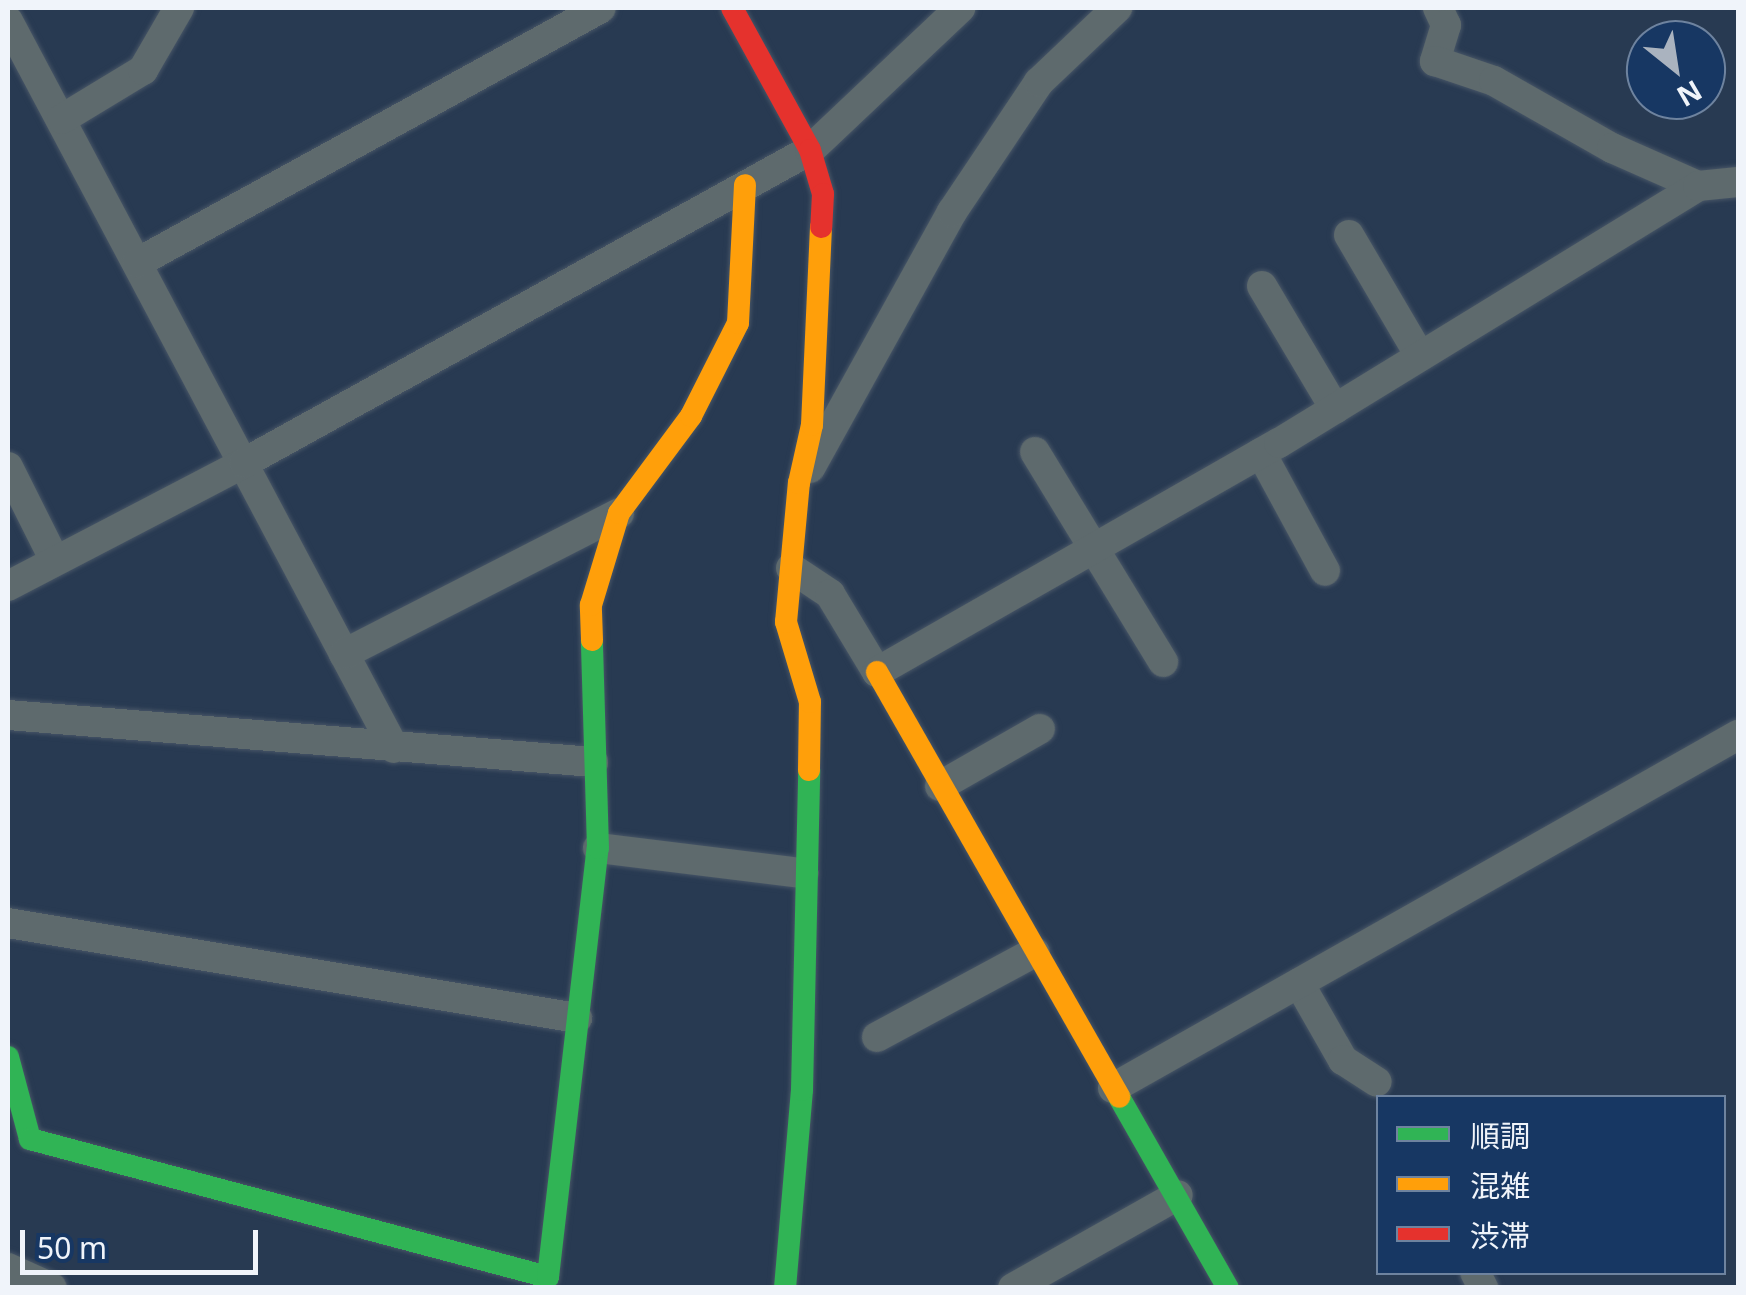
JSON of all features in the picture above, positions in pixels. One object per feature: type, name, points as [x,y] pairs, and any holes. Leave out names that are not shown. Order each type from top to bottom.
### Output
[{"type":"street","points":[[62,119],[143,70],[179,8]]},
{"type":"street","points":[[138,263],[601,8]]},
{"type":"street","points":[[732,8],[810,150],[823,194],[812,425],[799,483],[786,622],[810,702],[803,873],[802,1090],[785,1288]]},
{"type":"street","points":[[8,586],[244,463],[810,150],[960,8]]},
{"type":"street","points":[[799,483],[824,448],[952,212],[1039,82],[1117,8]]},
{"type":"street","points":[[1438,8],[1446,25],[1435,61],[1494,81],[1612,148],[1698,186]]},
{"type":"street","points":[[8,21],[394,748]]},
{"type":"street","points":[[877,672],[1261,454],[1698,186],[1738,182]]},
{"type":"street","points":[[8,1057],[30,1139],[548,1278],[598,848],[592,606],[619,513],[691,416],[738,323],[745,185]]},
{"type":"street","points":[[1350,235],[1420,356]]},
{"type":"street","points":[[1262,286],[1335,408]]},
{"type":"street","points":[[1035,452],[1163,662]]},
{"type":"street","points":[[1261,454],[1326,570]]},
{"type":"street","points":[[8,466],[54,559]]},
{"type":"street","points":[[344,654],[619,513]]},
{"type":"street","points":[[792,568],[830,594],[1228,1288]]},
{"type":"street","points":[[8,715],[593,762]]},
{"type":"street","points":[[940,786],[1040,729]]},
{"type":"street","points":[[1113,1088],[1738,735]]},
{"type":"street","points":[[598,848],[803,873]]},
{"type":"street","points":[[8,924],[577,1018]]},
{"type":"street","points":[[877,1037],[1035,952]]},
{"type":"street","points":[[1299,983],[1343,1060],[1378,1082]]},
{"type":"street","points":[[1012,1288],[1178,1195]]},
{"type":"traffic: fast","points":[[8,1057],[30,1139],[548,1277],[598,848],[592,640]]},
{"type":"traffic: fast","points":[[785,1288],[802,1090],[809,770]]},
{"type":"traffic: fast","points":[[1119,1097],[1228,1288]]},
{"type":"traffic: slow","points":[[592,640],[591,605],[619,513],[691,416],[738,323],[745,185]]},
{"type":"traffic: slow","points":[[809,770],[810,702],[786,622],[799,483],[812,425],[821,227]]},
{"type":"traffic: slow","points":[[877,672],[1119,1097]]},
{"type":"traffic: jam","points":[[732,8],[810,150],[823,194],[821,227]]}]
